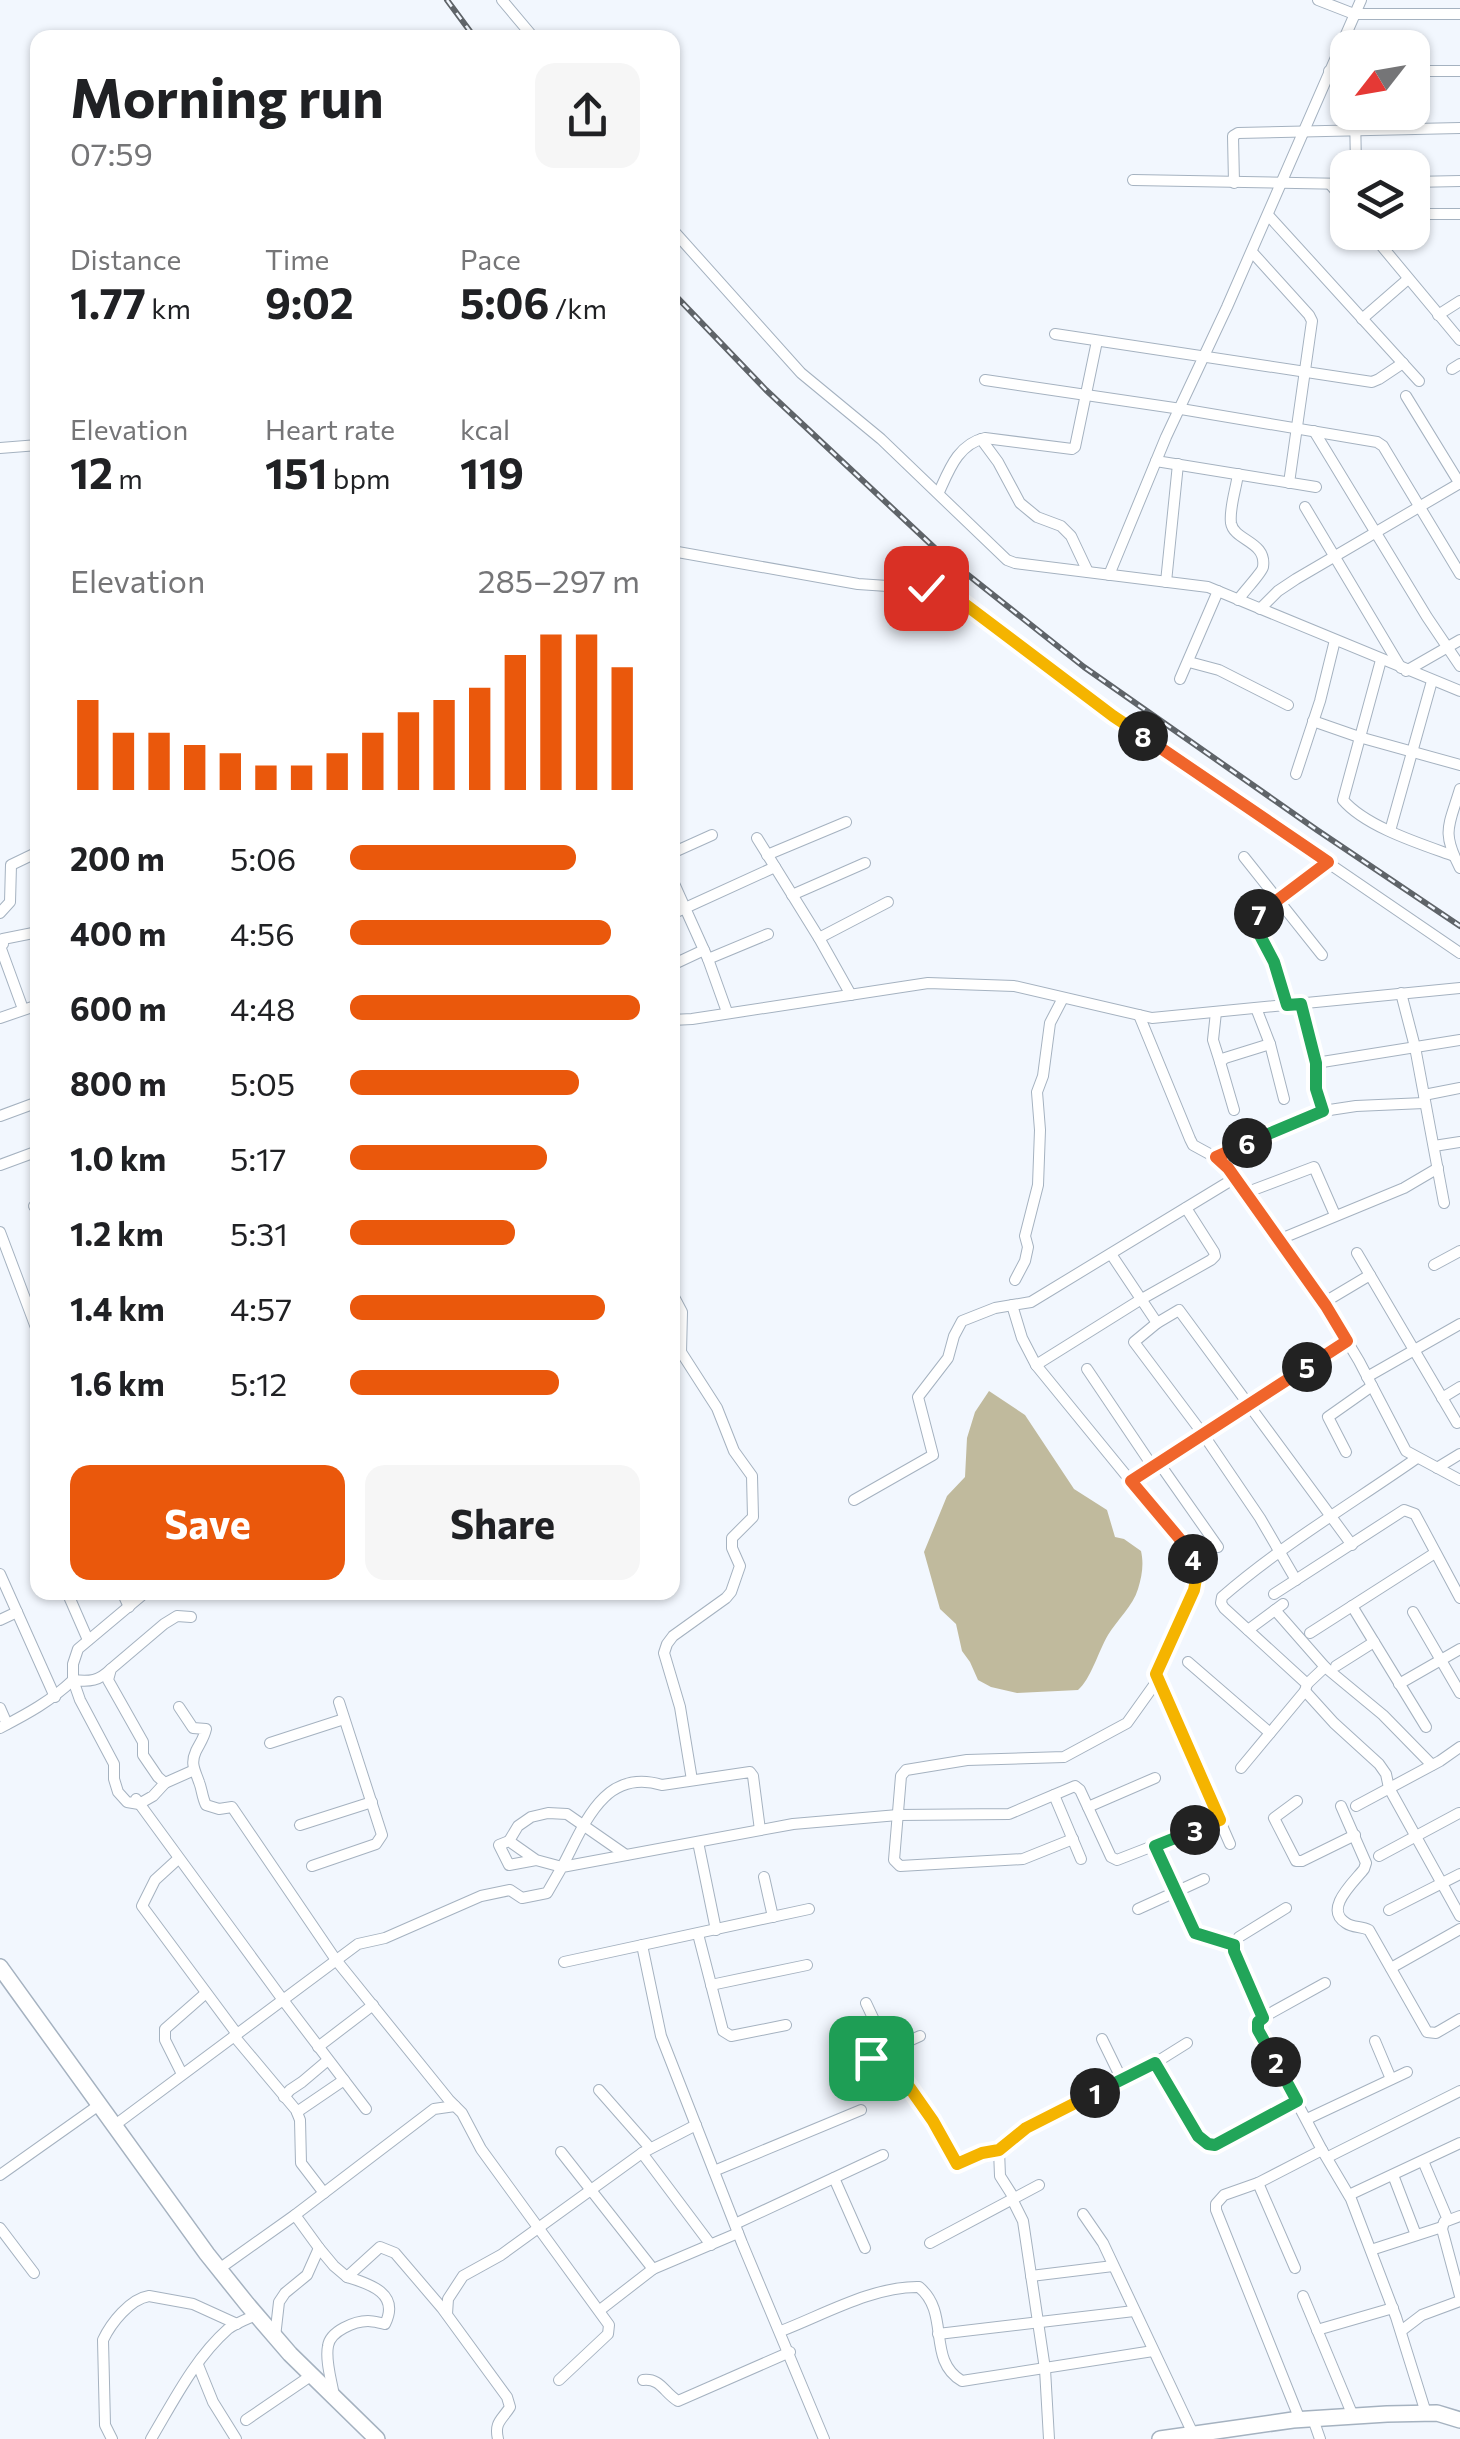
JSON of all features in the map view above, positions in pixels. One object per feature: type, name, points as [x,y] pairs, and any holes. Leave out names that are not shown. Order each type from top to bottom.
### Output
[{"type":"street","points":[[502,0],[527,30]]},
{"type":"street","points":[[1318,0],[1354,14],[1460,14]]},
{"type":"street","points":[[1109,575],[1361,0]]},
{"type":"street","points":[[1430,71],[1460,71]]},
{"type":"street","points":[[1234,183],[1236,134],[1460,128]]},
{"type":"street","points":[[1355,131],[1356,150]]},
{"type":"street","points":[[1134,180],[1330,184]]},
{"type":"street","points":[[1430,182],[1460,182]]},
{"type":"street","points":[[1268,214],[1420,381]]},
{"type":"street","points":[[1430,214],[1460,214]]},
{"type":"street","points":[[680,238],[801,373],[881,439],[1007,560],[1208,587],[1460,691]]},
{"type":"street","points":[[1385,250],[1460,340]]},
{"type":"street","points":[[1252,252],[1311,319],[1289,483]]},
{"type":"street","points":[[1362,319],[1408,279]]},
{"type":"street","points":[[1438,315],[1460,301]]},
{"type":"street","points":[[1055,334],[1376,381],[1402,364]]},
{"type":"street","points":[[939,492],[960,453],[981,438],[1072,449],[1077,444],[1096,340]]},
{"type":"street","points":[[984,380],[1377,442],[1460,574]]},
{"type":"street","points":[[1260,609],[1278,590],[1460,484],[1406,396]]},
{"type":"street","points":[[1314,431],[1460,666]]},
{"type":"street","points":[[981,438],[1020,503],[1036,518],[1062,526],[1088,572]]},
{"type":"street","points":[[0,448],[30,446]]},
{"type":"street","points":[[1156,461],[1316,487]]},
{"type":"street","points":[[1166,582],[1178,464]]},
{"type":"street","points":[[1238,474],[1231,523],[1236,533],[1256,546],[1263,567],[1238,600]]},
{"type":"street","points":[[1305,507],[1404,669]]},
{"type":"street","points":[[680,552],[858,584],[946,590],[1113,716],[1460,953]]},
{"type":"street","points":[[1180,679],[1218,591]]},
{"type":"street","points":[[1296,774],[1335,640]]},
{"type":"street","points":[[1404,669],[1460,640]]},
{"type":"street","points":[[1381,660],[1343,800],[1390,831],[1454,856]]},
{"type":"street","points":[[1189,662],[1220,670],[1288,705]]},
{"type":"street","points":[[1390,831],[1432,681]]},
{"type":"street","points":[[1313,721],[1460,765]]},
{"type":"street","points":[[1460,788],[1448,828],[1449,847],[1460,868]]},
{"type":"street","points":[[767,854],[846,822]]},
{"type":"street","points":[[680,849],[712,835]]},
{"type":"street","points":[[756,838],[851,994]]},
{"type":"street","points":[[0,913],[10,902],[11,866],[30,856]]},
{"type":"street","points":[[1244,857],[1322,956]]},
{"type":"street","points":[[1287,1005],[1274,962],[1253,918],[1328,862]]},
{"type":"street","points":[[792,895],[865,863]]},
{"type":"street","points":[[680,911],[775,867]]},
{"type":"street","points":[[680,894],[727,1012]]},
{"type":"street","points":[[819,938],[888,902]]},
{"type":"street","points":[[30,934],[0,944],[30,1003]]},
{"type":"street","points":[[680,962],[768,934]]},
{"type":"street","points":[[680,1020],[928,983],[1014,986],[1152,1018],[1460,988]]},
{"type":"street","points":[[1401,994],[1444,1203]]},
{"type":"street","points":[[1015,1280],[1025,1261],[1025,1236],[1038,1185],[1040,1130],[1036,1092],[1043,1076],[1050,1022],[1063,998]]},
{"type":"street","points":[[1301,1004],[1323,1111]]},
{"type":"street","points":[[1256,1008],[1284,1099]]},
{"type":"street","points":[[0,1018],[30,1010]]},
{"type":"street","points":[[1216,1012],[1213,1040],[1234,1110]]},
{"type":"street","points":[[1140,1015],[1193,1144],[1228,1168],[1324,1303],[1406,1451],[1460,1480]]},
{"type":"street","points":[[1316,1063],[1460,1040]]},
{"type":"street","points":[[1220,1062],[1270,1044]]},
{"type":"street","points":[[1216,1157],[1323,1111],[1424,1098],[1460,1088]]},
{"type":"street","points":[[0,1116],[30,1105]]},
{"type":"street","points":[[1434,1146],[1460,1142]]},
{"type":"street","points":[[0,1166],[30,1154]]},
{"type":"street","points":[[1245,1193],[1314,1168],[1335,1215]]},
{"type":"street","points":[[1278,1240],[1404,1188],[1438,1168]]},
{"type":"street","points":[[854,1500],[933,1454],[918,1398],[948,1358],[962,1321],[996,1308],[1031,1302],[1235,1178]]},
{"type":"street","points":[[1036,1365],[1214,1256],[1186,1208]]},
{"type":"street","points":[[0,1232],[30,1313]]},
{"type":"street","points":[[1434,1265],[1460,1251]]},
{"type":"street","points":[[1358,1253],[1457,1423]]},
{"type":"street","points":[[1110,1254],[1157,1323]]},
{"type":"street","points":[[1324,1303],[1370,1275]]},
{"type":"street","points":[[1012,1305],[1036,1365],[1192,1556],[1194,1590],[1157,1669],[1157,1680],[1230,1844]]},
{"type":"street","points":[[680,1308],[681,1352],[716,1408],[734,1451],[753,1481],[752,1517],[732,1538],[740,1566],[731,1592],[673,1636],[664,1653],[680,1707],[692,1780]]},
{"type":"street","points":[[1296,1580],[1203,1434],[1134,1342],[1157,1323],[1179,1310],[1352,1544]]},
{"type":"street","points":[[1346,1452],[1328,1418],[1412,1350],[1460,1324]]},
{"type":"street","points":[[1131,1481],[1347,1341]]},
{"type":"street","points":[[1087,1369],[1218,1547]]},
{"type":"street","points":[[1442,1398],[1460,1387]]},
{"type":"street","points":[[1437,1468],[1460,1454]]},
{"type":"street","points":[[1417,1458],[1278,1551],[1222,1597],[1221,1603],[1304,1679],[1334,1723],[1379,1764],[1460,1916]]},
{"type":"street","points":[[1274,1594],[1404,1510],[1415,1514],[1460,1598]]},
{"type":"street","points":[[1310,1634],[1435,1553]]},
{"type":"street","points":[[0,1574],[55,1696]]},
{"type":"street","points":[[70,1600],[88,1640]]},
{"type":"street","points":[[126,1600],[129,1607]]},
{"type":"street","points":[[137,1600],[78,1649],[73,1680],[114,1764],[118,1792],[128,1802],[153,1796],[165,1783],[192,1770]]},
{"type":"street","points":[[1352,1606],[1426,1728]]},
{"type":"street","points":[[1248,1630],[1279,1607],[1331,1667],[1432,1765]]},
{"type":"street","points":[[0,1620],[17,1612]]},
{"type":"street","points":[[1413,1612],[1460,1693]]},
{"type":"street","points":[[0,1708],[4,1726],[55,1696],[73,1680],[89,1682],[102,1678],[177,1616],[191,1617]]},
{"type":"street","points":[[1241,1768],[1306,1687],[1374,1642]]},
{"type":"street","points":[[1399,1684],[1460,1649]]},
{"type":"street","points":[[1188,1662],[1270,1733]]},
{"type":"street","points":[[111,1668],[108,1680],[143,1742],[143,1756],[165,1783]]},
{"type":"street","points":[[1073,1839],[1024,1859],[900,1866],[894,1860],[900,1776],[906,1770],[967,1760],[1064,1757],[1126,1724],[1157,1680]]},
{"type":"street","points":[[312,1866],[380,1842],[382,1834],[339,1702]]},
{"type":"street","points":[[179,1707],[193,1728],[206,1729],[194,1754],[192,1770],[206,1805],[232,1807],[336,1960],[462,2113],[481,2149],[600,2310],[610,2330],[559,2380]]},
{"type":"street","points":[[270,1743],[344,1719]]},
{"type":"street","points":[[1356,1806],[1460,1748]]},
{"type":"street","points":[[114,2125],[358,1944],[385,1938],[481,1896],[510,1890],[522,1898],[547,1892],[599,1800],[624,1783],[662,1784],[750,1772],[760,1830]]},
{"type":"street","points":[[1088,1807],[1155,1778]]},
{"type":"street","points":[[509,1841],[536,1860],[562,1867],[793,1824],[898,1815],[1009,1814],[1072,1787],[1078,1787],[1114,1860],[1220,1820]]},
{"type":"street","points":[[1054,1795],[1081,1858]]},
{"type":"street","points":[[1297,1801],[1274,1818],[1296,1861],[1355,1835]]},
{"type":"street","points":[[137,1802],[366,2109]]},
{"type":"street","points":[[300,1825],[372,1802]]},
{"type":"street","points":[[1341,1806],[1366,1864],[1342,1896],[1338,1913],[1350,1926],[1369,1930],[1427,2032],[1459,2021]]},
{"type":"street","points":[[536,1860],[509,1865],[499,1845],[509,1841],[518,1826],[548,1813],[566,1814],[626,1855]]},
{"type":"street","points":[[1379,1856],[1459,1813]]},
{"type":"street","points":[[698,1842],[716,1930]]},
{"type":"street","points":[[1155,1846],[1195,1933],[1234,1945]]},
{"type":"street","points":[[178,1859],[156,1878],[142,1906],[297,2112],[301,2162],[324,2193]]},
{"type":"street","points":[[1389,1910],[1460,1874]]},
{"type":"street","points":[[764,1877],[773,1917]]},
{"type":"street","points":[[1138,1910],[1204,1879]]},
{"type":"street","points":[[1263,2018],[1234,1945],[1239,1937],[1286,1908]]},
{"type":"street","points":[[564,1962],[808,1909]]},
{"type":"street","points":[[1391,1968],[1460,1929]]},
{"type":"street","points":[[698,1934],[726,2034],[786,2025]]},
{"type":"street","points":[[642,1945],[658,2028],[824,2439]]},
{"type":"street","points":[[711,1985],[807,1965]]},
{"type":"street","points":[[0,1968],[219,2269],[275,2337],[377,2439]]},
{"type":"street","points":[[1325,1983],[1263,2018],[1258,2022],[1258,2030],[1349,2196],[1393,2308],[1426,2413]]},
{"type":"street","points":[[182,2074],[164,2030],[206,1992]]},
{"type":"street","points":[[866,2003],[898,2071],[957,2164],[999,2150],[1026,2128],[1187,2043]]},
{"type":"street","points":[[318,2046],[373,2006]]},
{"type":"street","points":[[871,2058],[920,2036]]},
{"type":"street","points":[[1102,2039],[1122,2080]]},
{"type":"street","points":[[1375,2041],[1392,2079]]},
{"type":"street","points":[[284,2097],[328,2060]]},
{"type":"street","points":[[1155,2063],[1198,2136],[1208,2144],[1222,2142],[1297,2101]]},
{"type":"street","points":[[1307,2119],[1408,2072]]},
{"type":"street","points":[[297,2112],[344,2080]]},
{"type":"street","points":[[599,2090],[711,2245]]},
{"type":"street","points":[[1320,2439],[1306,2419],[1216,2204],[1224,2195],[1460,2091]]},
{"type":"street","points":[[0,2175],[100,2105]]},
{"type":"street","points":[[219,2269],[434,2109],[454,2106]]},
{"type":"street","points":[[714,2171],[861,2110]]},
{"type":"street","points":[[447,2315],[448,2299],[464,2276],[501,2255],[646,2151],[696,2125]]},
{"type":"street","points":[[1349,2196],[1460,2143]]},
{"type":"street","points":[[999,2150],[1000,2176],[1022,2216],[1045,2369],[1049,2439]]},
{"type":"street","points":[[561,2152],[654,2269]]},
{"type":"street","points":[[600,2310],[654,2269],[711,2245],[737,2228],[883,2155]]},
{"type":"street","points":[[1401,2331],[1422,2315],[1460,2298],[1450,2221],[1422,2161]]},
{"type":"street","points":[[1393,2174],[1416,2235]]},
{"type":"street","points":[[834,2178],[866,2248]]},
{"type":"street","points":[[1258,2183],[1294,2268]]},
{"type":"street","points":[[930,2243],[1040,2185]]},
{"type":"street","points":[[1083,2214],[1103,2243],[1194,2437]]},
{"type":"street","points":[[295,2215],[334,2266],[347,2277],[373,2284],[388,2301],[390,2311],[385,2324],[353,2324],[329,2340],[334,2397]]},
{"type":"street","points":[[1371,2250],[1450,2221]]},
{"type":"street","points":[[1,2232],[34,2273]]},
{"type":"street","points":[[347,2277],[380,2247],[394,2253],[447,2315],[507,2397],[510,2407],[497,2422],[498,2439]]},
{"type":"street","points":[[275,2337],[279,2302],[307,2274],[319,2248]]},
{"type":"street","points":[[1031,2276],[1113,2266]]},
{"type":"street","points":[[781,2332],[874,2294],[908,2286],[924,2290],[939,2320],[938,2334],[948,2369],[962,2380],[1153,2352]]},
{"type":"street","points":[[112,2439],[104,2425],[104,2340],[134,2301],[149,2296],[193,2304],[237,2324]]},
{"type":"street","points":[[1303,2296],[1353,2416]]},
{"type":"street","points":[[1317,2330],[1393,2308]]},
{"type":"street","points":[[938,2334],[1134,2311]]},
{"type":"street","points":[[151,2439],[186,2379],[229,2328],[256,2315]]},
{"type":"street","points":[[642,2380],[660,2382],[678,2402],[790,2352]]},
{"type":"street","points":[[198,2365],[213,2402],[236,2439]]},
{"type":"street","points":[[246,2420],[312,2375]]},
{"type":"street","points":[[1160,2439],[1353,2416],[1438,2413],[1460,2420]]},
{"type":"shaded area","points":[[989,1391],[1025,1415],[1074,1489],[1107,1510],[1115,1537],[1141,1551],[1142,1570],[1136,1595],[1108,1635],[1078,1690],[1017,1693],[978,1680],[962,1651],[956,1624],[940,1609],[924,1552],[947,1496],[965,1477],[967,1438],[975,1412]]},
{"type":"railway","points":[[447,0],[469,30]]},
{"type":"railway","points":[[680,300],[766,390],[938,551],[1084,667],[1460,926]]},
{"type":"route","points":[[871,2058],[888,2050],[957,2164],[999,2150],[1026,2128],[1155,2063],[1198,2136],[1208,2144],[1222,2142],[1297,2101],[1258,2030],[1258,2022],[1263,2018],[1234,1945],[1195,1933],[1155,1846],[1220,1820],[1156,1674],[1194,1590],[1192,1556],[1131,1481],[1347,1341],[1228,1168],[1216,1157],[1323,1111],[1301,1004],[1287,1005],[1274,962],[1253,918],[1328,862],[1113,716],[946,590],[926,588]]}]
